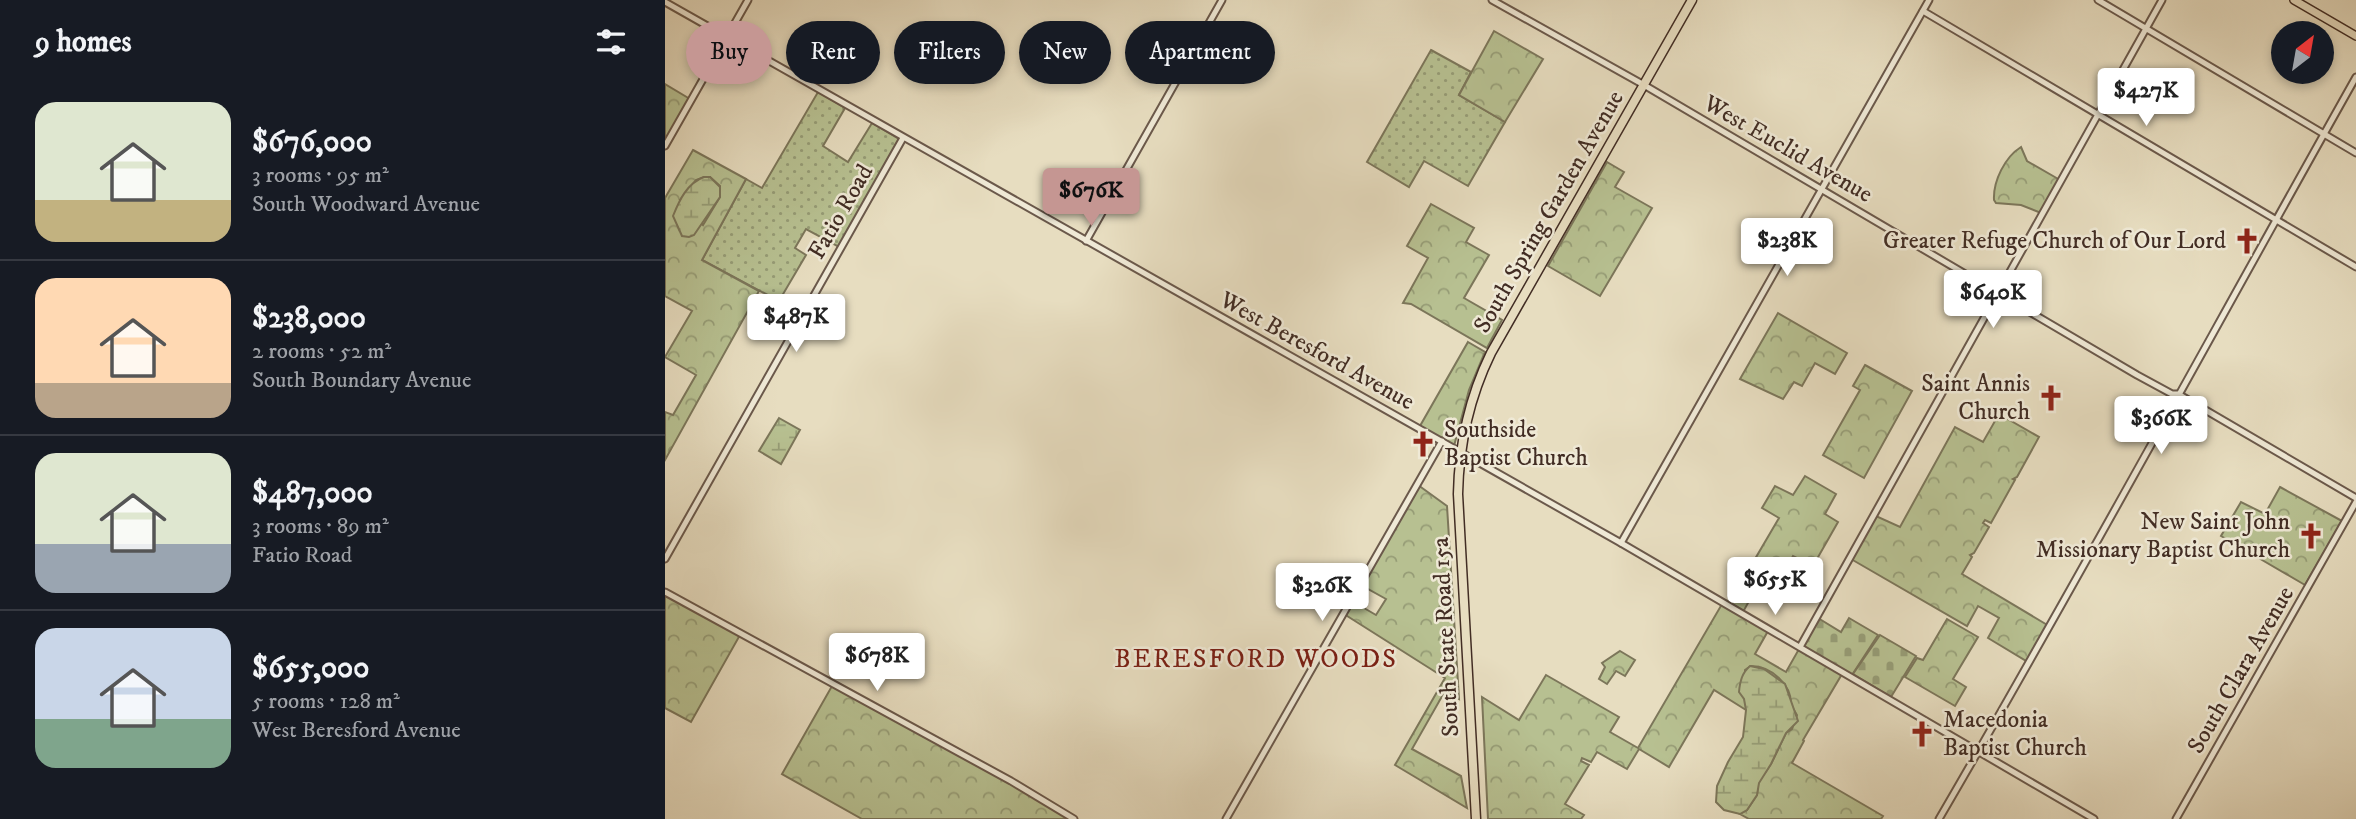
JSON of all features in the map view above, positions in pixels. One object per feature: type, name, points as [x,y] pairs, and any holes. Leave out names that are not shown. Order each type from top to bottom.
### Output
[{"type":"highway","name":"South Spring Garden Avenue","points":[[1460,452],[1472,401],[1491,353],[1692,0]]},
{"type":"highway","name":"South State Road 15a","points":[[1460,452],[1458,507],[1476,819]]},
{"type":"main road","points":[[2294,0],[2356,36]]},
{"type":"street","points":[[736,21],[748,0]]},
{"type":"street","points":[[1086,241],[1222,0]]},
{"type":"street","name":"West Euclid Avenue","points":[[1492,0],[1644,85],[2172,394],[2178,394],[2356,500]]},
{"type":"street","points":[[1621,543],[1929,0]]},
{"type":"street","points":[[2098,0],[2356,153]]},
{"type":"street","points":[[1800,647],[2162,0]]},
{"type":"street","name":"West Beresford Avenue","points":[[665,2],[696,21]]},
{"type":"street","points":[[1923,11],[2356,267]]},
{"type":"street","name":"West Beresford Avenue","points":[[772,65],[1621,543],[2094,819]]},
{"type":"street","points":[[1939,819],[2129,486],[2356,77]]},
{"type":"street","points":[[665,146],[700,84]]},
{"type":"street","name":"Fatio Road","points":[[665,559],[903,138]]},
{"type":"street","points":[[1226,819],[1442,441]]},
{"type":"street","name":"South Clara Avenue","points":[[2176,819],[2356,500]]},
{"type":"street","points":[[665,592],[1011,780],[1074,819]]},
{"type":"green space","points":[[1494,31],[1543,59],[1505,122],[1459,95]]},
{"type":"green space","points":[[1431,50],[1471,72],[1459,95],[1505,122],[1468,186],[1424,161],[1409,187],[1367,162]]},
{"type":"green space","points":[[665,84],[690,99],[665,143]]},
{"type":"green space","points":[[818,92],[845,108],[823,146],[848,162],[872,123],[899,139],[839,247],[806,229],[795,248],[806,255],[779,301],[702,260],[746,179],[762,188]]},
{"type":"green space","points":[[2021,147],[2027,161],[2060,180],[2041,213],[2021,205],[1996,203],[1994,200],[2001,170]]},
{"type":"green space","points":[[693,150],[746,179],[702,260],[759,291],[665,460],[665,412],[673,415],[696,375],[665,357],[692,311],[665,296],[665,198]],"holes":[[[710,177],[720,186],[720,197],[703,225],[680,200],[696,180]]]},
{"type":"green space","points":[[1607,162],[1624,172],[1615,187],[1652,208],[1600,296],[1548,266]]},
{"type":"green space","points":[[704,177],[710,177],[720,187],[720,197],[694,235],[682,236],[673,216],[688,188]]},
{"type":"green space","points":[[1431,204],[1474,228],[1466,242],[1489,255],[1464,298],[1502,320],[1487,348],[1411,304],[1403,303],[1428,258],[1407,246]]},
{"type":"green space","points":[[1778,313],[1847,353],[1835,374],[1815,363],[1802,386],[1794,382],[1783,399],[1740,379]]},
{"type":"green space","points":[[1468,342],[1485,352],[1469,390],[1454,446],[1420,426]]},
{"type":"green space","points":[[1865,365],[1912,391],[1864,478],[1823,455],[1860,390],[1853,386]]},
{"type":"green space","points":[[1999,414],[2039,437],[2017,477],[2013,479],[2015,480],[1991,523],[1985,520],[1983,523],[1989,527],[1974,553],[1970,555],[1972,557],[1962,574],[2049,626],[2028,662],[1988,638],[1999,618],[1978,606],[1967,626],[1851,559],[1876,516],[1900,527],[1955,427],[1983,442]]},
{"type":"green space","points":[[779,418],[800,430],[781,464],[759,451]]},
{"type":"green space","points":[[1805,476],[1836,494],[1825,514],[1838,522],[1813,566],[1793,556],[1783,575],[1755,559],[1779,518],[1762,508],[1775,486],[1793,495]]},
{"type":"green space","points":[[1418,485],[1447,506],[1459,699],[1445,691],[1412,749],[1461,776],[1467,808],[1395,765],[1445,678],[1344,614],[1352,601],[1376,615],[1386,599],[1361,585]]},
{"type":"green space","points":[[2280,487],[2342,521],[2305,585],[2221,536],[2241,502],[2265,514]]},
{"type":"green space","points":[[1753,563],[1781,578],[1769,600],[1754,592],[1743,612],[1729,604]]},
{"type":"green space","points":[[665,594],[740,635],[691,722],[665,708]]},
{"type":"green space","points":[[1722,604],[1768,631],[1755,654],[1786,672],[1799,649],[1842,674],[1792,763],[1883,816],[1881,819],[1749,819],[1740,814],[1747,810],[1757,795],[1758,783],[1786,733],[1792,729],[1797,715],[1791,705],[1788,690],[1779,678],[1766,669],[1751,666],[1745,670],[1746,710],[1714,690],[1669,767],[1639,749],[1627,769],[1597,752],[1591,762],[1582,758],[1581,761],[1589,765],[1565,804],[1584,815],[1581,819],[1488,819],[1482,697],[1519,720],[1546,675],[1619,717],[1610,732],[1638,748]]},
{"type":"green space","points":[[1818,618],[1841,632],[1849,618],[1878,635],[1852,675],[1802,646]]},
{"type":"green space","points":[[1947,619],[1978,637],[1953,679],[1966,687],[1955,706],[1905,677],[1917,658],[1923,660]]},
{"type":"green space","points":[[1880,635],[1916,656],[1891,697],[1853,674]]},
{"type":"green space","points":[[1620,651],[1635,660],[1625,676],[1616,671],[1607,684],[1599,679],[1605,667],[1602,663]]},
{"type":"green space","points":[[1750,666],[1764,669],[1785,684],[1798,721],[1786,733],[1759,783],[1757,795],[1747,810],[1740,814],[1724,810],[1716,802],[1717,786],[1743,737],[1746,710],[1744,699],[1739,692],[1742,678]]},
{"type":"green space","points":[[832,686],[1010,782],[1070,819],[862,819],[782,774]]},
{"type":"place","name":"Greater Refuge Church of Our Lord","points":[[2247,241]]},
{"type":"place","name":"Saint Annis Church","points":[[2051,398]]},
{"type":"place","name":"Southside Baptist Church","points":[[1423,444]]},
{"type":"place","name":"New Saint John Missionary Baptist Church","points":[[2311,536]]},
{"type":"place","name":"Macedonia Baptist Church","points":[[1922,734]]},
{"type":"district","name":"BERESFORD WOODS","points":[[1256,659]]}]
